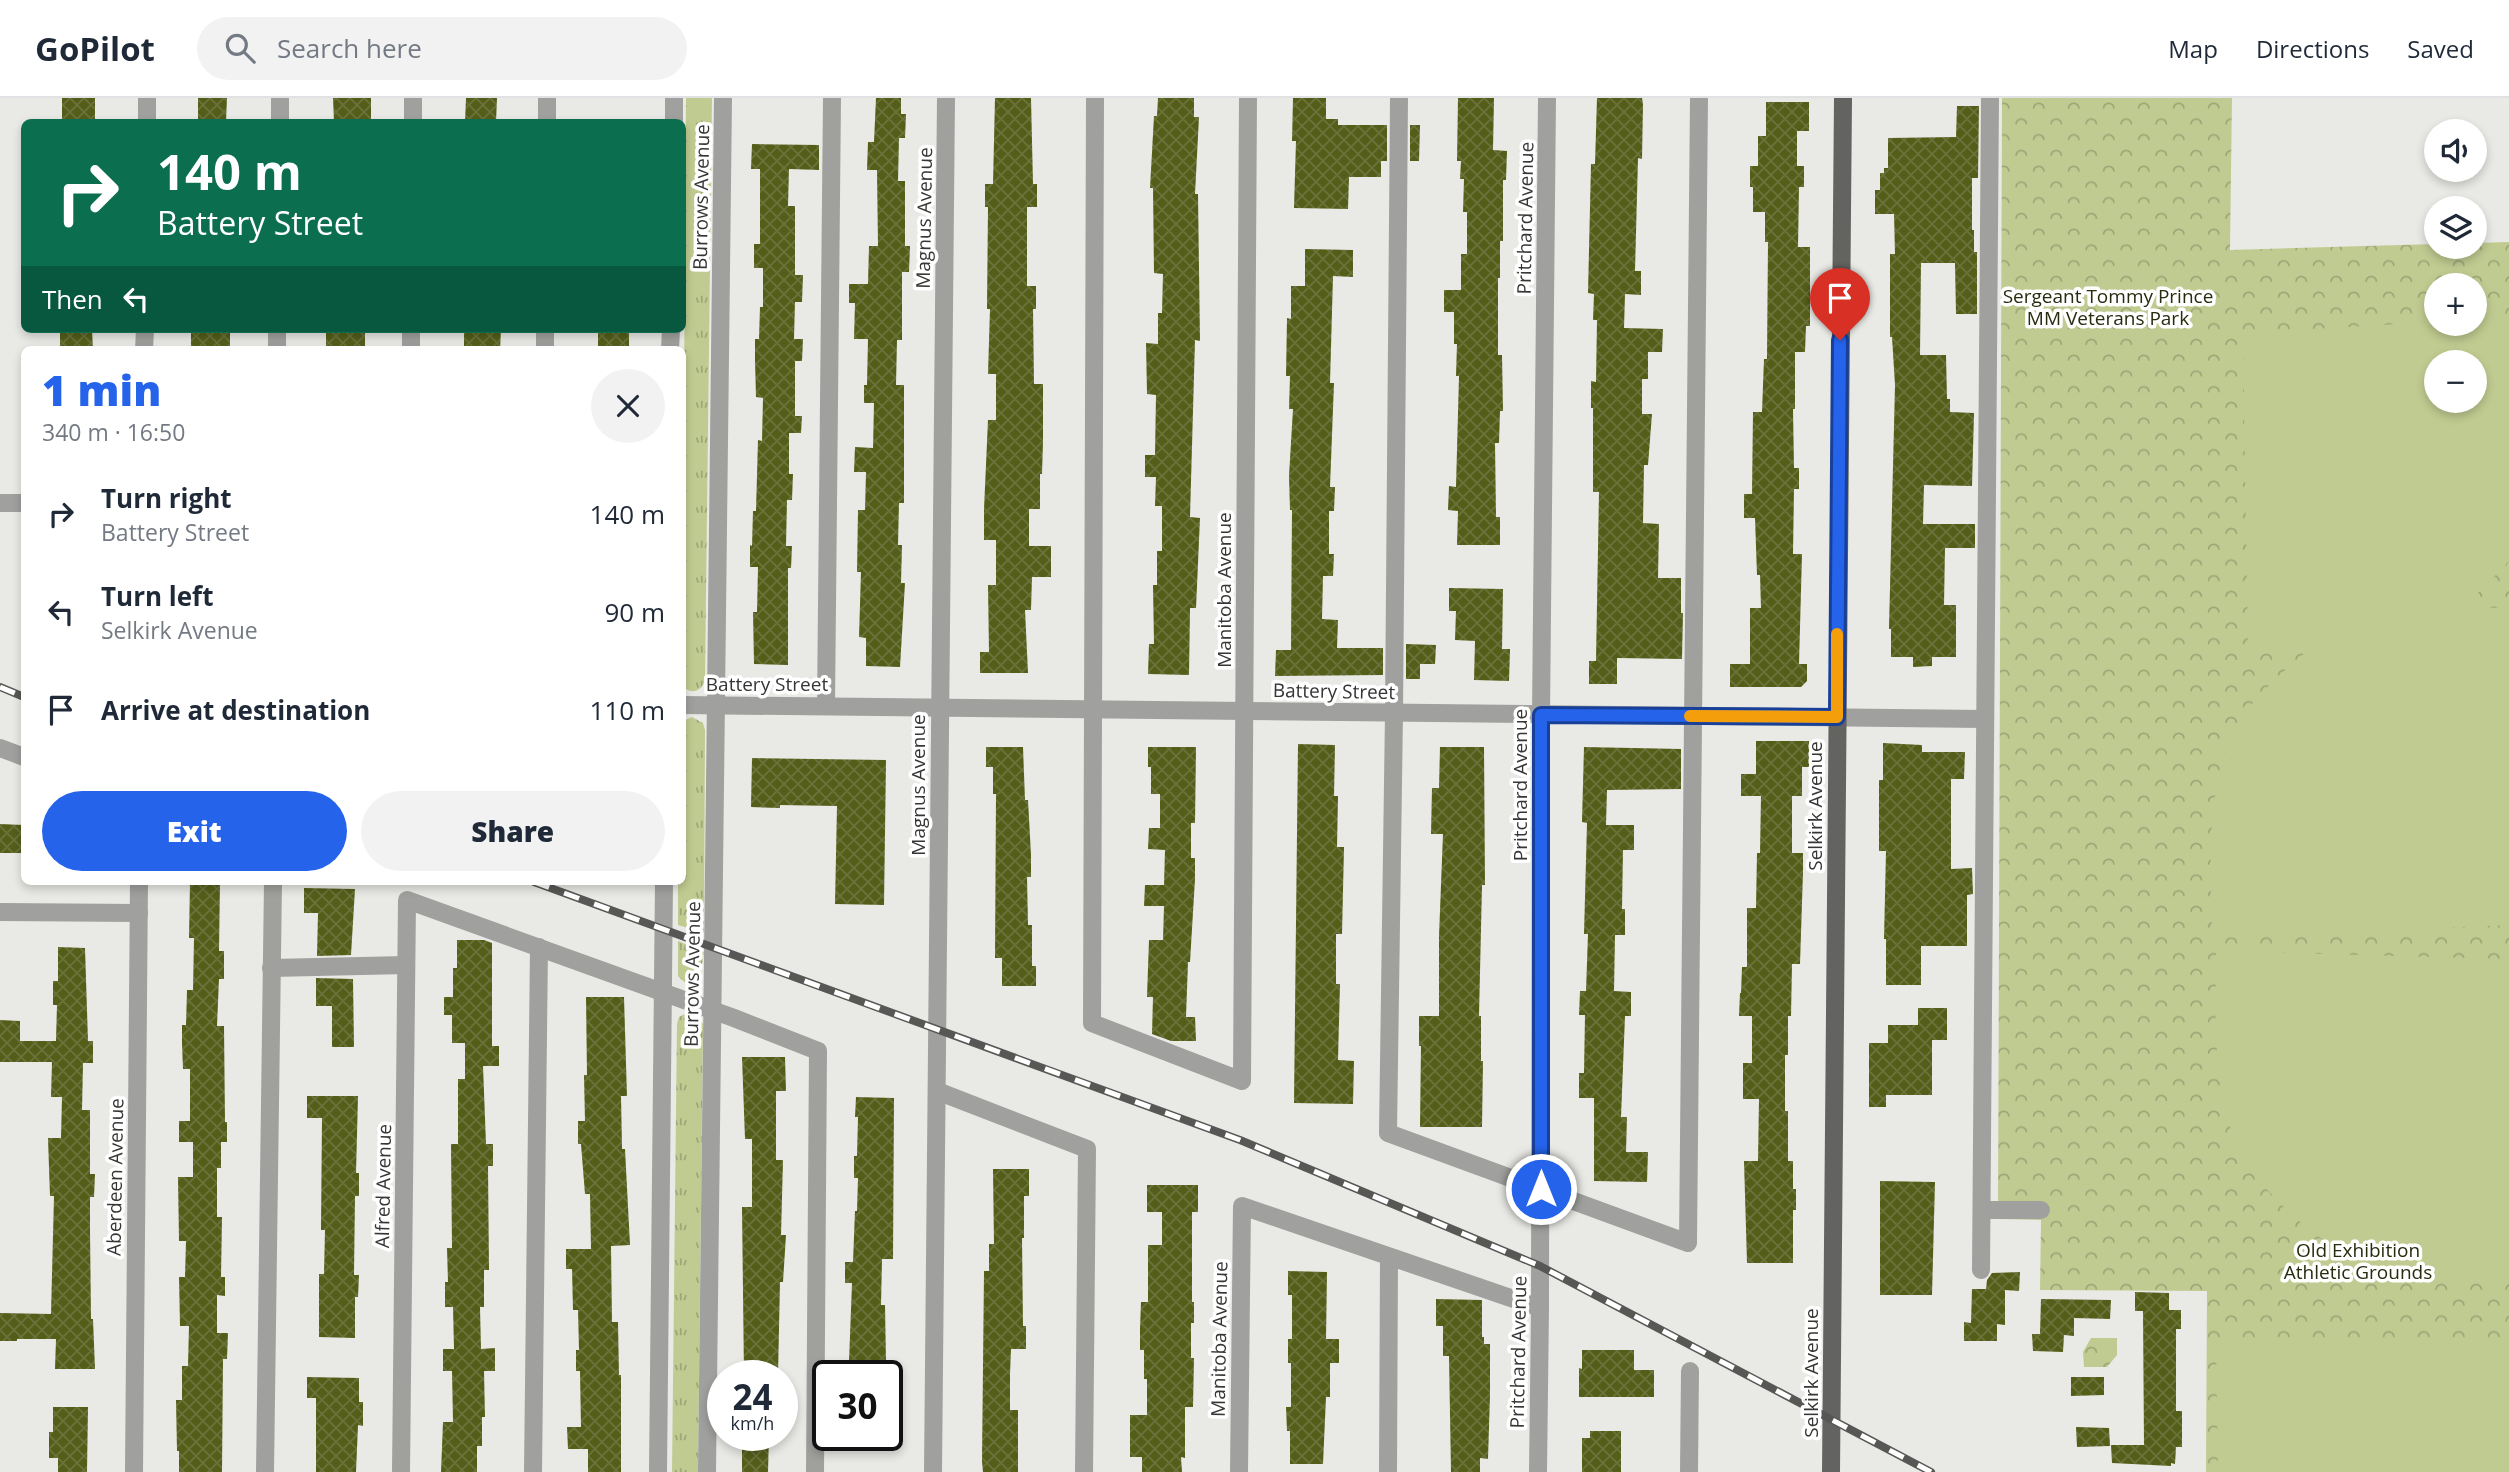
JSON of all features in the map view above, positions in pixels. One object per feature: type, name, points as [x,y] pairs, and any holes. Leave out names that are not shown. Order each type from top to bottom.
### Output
[{"type":"main road","name":"Selkirk Avenue","points":[[1831,1472],[1843,98]]},
{"type":"street","points":[[147,98],[147,119]]},
{"type":"street","points":[[280,98],[280,119]]},
{"type":"street","points":[[413,98],[413,119]]},
{"type":"street","points":[[547,98],[547,119]]},
{"type":"street","name":"Burrows Avenue","points":[[674,98],[674,119]]},
{"type":"street","name":"Burrows Avenue","points":[[707,1472],[723,98]]},
{"type":"street","points":[[826,706],[832,98]]},
{"type":"street","name":"Magnus Avenue","points":[[933,1472],[946,98]]},
{"type":"street","points":[[1093,710],[1095,98]]},
{"type":"street","name":"Manitoba Avenue","points":[[1093,710],[1092,1023],[1242,1082],[1248,98]]},
{"type":"street","points":[[1399,98],[1388,1133],[1688,1243],[1699,98]]},
{"type":"street","name":"Pritchard Avenue","points":[[1538,1472],[1547,98]]},
{"type":"street","points":[[1981,1270],[1990,98]]},
{"type":"street","points":[[0,503],[21,503]]},
{"type":"street","name":"Battery Street","points":[[686,705],[1985,719]]},
{"type":"street","points":[[0,748],[21,756]]},
{"type":"street","name":"Aberdeen Avenue","points":[[134,1472],[139,885]]},
{"type":"street","points":[[265,1472],[272,885]]},
{"type":"street","name":"Burrows Avenue","points":[[658,1472],[664,885]]},
{"type":"street","name":"Alfred Avenue","points":[[401,1472],[407,900],[539,947]]},
{"type":"street","points":[[0,912],[139,913]]},
{"type":"street","points":[[533,1472],[539,947],[713,1010],[818,1052],[815,1472]]},
{"type":"street","points":[[271,968],[407,965]]},
{"type":"street","points":[[937,1091],[1087,1149],[1084,1472]]},
{"type":"street","name":"Manitoba Avenue","points":[[1239,1472],[1242,1206],[1390,1257]]},
{"type":"street","points":[[1982,1210],[2040,1210]]},
{"type":"street","points":[[1388,1472],[1390,1257],[1540,1308]]},
{"type":"street","points":[[1689,1472],[1690,1371]]},
{"type":"green space","points":[[686,98],[712,98],[705,678],[700,689],[693,691],[686,689]]},
{"type":"green space","points":[[2002,98],[2232,98],[2230,250],[2424,244],[2424,259],[2487,259],[2487,243],[2509,242],[2509,1472],[2206,1472],[2207,1291],[2040,1290],[2041,1220],[1998,1219]]},
{"type":"green space","points":[[2509,318],[2509,561],[2461,607],[2509,608],[2509,925],[2212,938],[2212,824],[2215,796],[2229,742],[2242,717],[2256,700],[2310,649],[2248,648],[2243,346],[2258,332],[2424,323],[2424,336],[2487,336],[2487,319]]},
{"type":"green space","points":[[692,717],[703,723],[705,730],[704,933],[678,925],[678,885],[686,885],[686,720]]},
{"type":"green space","points":[[678,941],[704,952],[698,978],[690,984],[678,976]]},
{"type":"green space","points":[[2216,951],[2509,959],[2509,1277],[2445,1278],[2416,1275],[2388,1270],[2362,1261],[2336,1248],[2311,1230],[2264,1186],[2246,1163],[2237,1145],[2223,1098],[2217,1049]]},
{"type":"green space","points":[[690,1011],[697,1013],[703,1024],[698,1472],[672,1472],[677,1024],[679,1017]]},
{"type":"green space","points":[[2091,1338],[2117,1338],[2117,1355],[2107,1367],[2084,1367],[2083,1352]]},
{"type":"green space","points":[[2509,1343],[2509,1472],[2218,1472],[2216,1344]]},
{"type":"building","points":[[62,98],[95,98],[95,119],[62,119]]},
{"type":"building","points":[[198,98],[227,98],[226,119],[198,119]]},
{"type":"building","points":[[333,98],[371,98],[371,119],[334,119]]},
{"type":"building","points":[[466,98],[497,98],[496,119],[465,119]]},
{"type":"building","points":[[876,98],[901,98],[901,114],[906,114],[905,138],[899,138],[898,181],[905,181],[905,246],[910,246],[909,272],[902,272],[902,340],[897,340],[896,385],[904,385],[904,503],[899,503],[898,545],[902,545],[901,583],[905,583],[900,667],[866,666],[866,638],[859,637],[861,572],[857,572],[858,510],[865,510],[866,472],[854,472],[855,447],[873,448],[874,403],[864,403],[868,339],[854,339],[855,303],[849,303],[849,284],[868,284],[869,246],[878,246],[877,170],[867,170],[868,142],[874,142]]},
{"type":"building","points":[[995,98],[1031,98],[1033,184],[1037,184],[1037,207],[1027,207],[1027,286],[1036,286],[1036,309],[1033,309],[1034,384],[1043,384],[1043,441],[1040,509],[1029,509],[1029,546],[1051,546],[1051,577],[1032,577],[1031,610],[1025,610],[1028,673],[980,673],[980,652],[989,652],[988,585],[996,585],[996,540],[984,540],[988,420],[996,420],[996,374],[988,374],[990,309],[987,309],[988,207],[985,207],[985,184],[993,184]]},
{"type":"building","points":[[1158,98],[1194,98],[1194,117],[1199,117],[1195,194],[1198,194],[1200,341],[1195,340],[1190,517],[1200,518],[1196,608],[1190,608],[1189,675],[1148,674],[1149,644],[1154,644],[1153,585],[1157,585],[1157,551],[1162,551],[1162,506],[1155,506],[1156,477],[1145,477],[1145,455],[1155,455],[1156,395],[1147,394],[1146,343],[1158,344],[1158,313],[1162,313],[1163,274],[1154,273],[1153,188],[1150,188],[1154,116],[1157,116]]},
{"type":"building","points":[[1293,98],[1326,98],[1326,119],[1338,119],[1338,125],[1387,125],[1387,161],[1381,161],[1381,177],[1349,177],[1348,209],[1294,208],[1296,141],[1292,141]]},
{"type":"building","points":[[1458,98],[1494,98],[1493,150],[1507,151],[1506,180],[1503,180],[1503,241],[1500,241],[1498,278],[1498,355],[1502,355],[1503,411],[1500,411],[1499,443],[1495,443],[1496,517],[1500,517],[1500,545],[1457,545],[1458,511],[1448,510],[1449,486],[1456,487],[1459,376],[1456,376],[1454,312],[1444,312],[1444,290],[1461,290],[1461,254],[1467,254],[1467,212],[1463,212],[1464,179],[1460,179],[1461,161],[1457,161]]},
{"type":"building","points":[[1597,98],[1642,98],[1642,159],[1638,158],[1635,271],[1641,271],[1641,295],[1625,294],[1624,328],[1663,329],[1662,352],[1648,352],[1648,379],[1642,379],[1642,414],[1652,414],[1648,465],[1644,465],[1643,523],[1659,524],[1658,578],[1681,578],[1683,613],[1682,659],[1617,658],[1617,684],[1589,684],[1589,661],[1596,661],[1599,492],[1593,492],[1591,408],[1591,381],[1596,382],[1597,320],[1593,320],[1594,294],[1588,293],[1591,164],[1595,164]]},
{"type":"building","points":[[1766,102],[1809,102],[1809,131],[1797,131],[1797,166],[1804,166],[1804,187],[1799,187],[1798,247],[1810,247],[1810,326],[1806,326],[1805,352],[1795,352],[1793,409],[1794,468],[1799,468],[1799,489],[1794,489],[1793,554],[1802,554],[1799,664],[1807,664],[1807,681],[1801,687],[1730,687],[1730,664],[1750,664],[1750,608],[1761,608],[1755,518],[1744,518],[1744,494],[1752,494],[1753,412],[1762,412],[1764,359],[1767,359],[1768,242],[1765,242],[1765,212],[1753,212],[1753,187],[1750,187],[1750,166],[1758,166],[1758,136],[1766,136]]},
{"type":"building","points":[[1957,106],[1979,106],[1978,178],[1972,178],[1972,230],[1974,252],[1977,252],[1977,314],[1956,314],[1955,263],[1921,263],[1920,355],[1946,355],[1950,412],[1974,413],[1972,486],[1924,485],[1923,524],[1975,524],[1975,548],[1945,548],[1944,605],[1956,605],[1956,657],[1932,657],[1932,666],[1913,667],[1913,657],[1891,657],[1889,629],[1895,385],[1890,337],[1890,254],[1895,254],[1894,214],[1875,214],[1875,190],[1880,190],[1880,173],[1884,173],[1884,168],[1888,168],[1888,138],[1956,137]]},
{"type":"building","points":[[1410,125],[1420,125],[1419,161],[1410,161]]},
{"type":"building","points":[[752,144],[819,145],[819,170],[789,169],[788,206],[795,206],[795,275],[803,275],[802,302],[795,302],[794,339],[803,339],[802,361],[795,361],[795,416],[802,416],[801,433],[789,433],[789,474],[793,474],[792,500],[787,500],[786,546],[792,546],[791,568],[788,568],[788,665],[754,664],[753,612],[757,612],[758,567],[750,567],[750,545],[752,546],[753,511],[756,511],[758,440],[762,441],[763,398],[756,397],[755,339],[759,339],[760,307],[763,307],[763,268],[754,268],[754,244],[760,244],[760,169],[751,169]]},
{"type":"building","points":[[1305,249],[1353,250],[1353,277],[1333,276],[1330,383],[1334,383],[1330,487],[1335,487],[1334,511],[1329,511],[1329,554],[1334,554],[1333,576],[1323,576],[1322,619],[1338,620],[1337,648],[1383,648],[1383,675],[1275,676],[1276,650],[1291,650],[1292,510],[1289,476],[1293,409],[1289,409],[1290,376],[1286,376],[1287,318],[1291,319],[1291,286],[1305,286]]},
{"type":"building","points":[[60,333],[92,333],[93,346],[60,346]]},
{"type":"building","points":[[191,333],[230,333],[230,346],[191,346]]},
{"type":"building","points":[[326,333],[365,333],[365,346],[326,346]]},
{"type":"building","points":[[464,333],[501,333],[500,346],[464,346]]},
{"type":"building","points":[[598,333],[629,333],[629,346],[598,346]]},
{"type":"building","points":[[1449,588],[1503,589],[1502,649],[1510,649],[1509,681],[1474,680],[1475,641],[1455,640],[1456,611],[1449,611]]},
{"type":"building","points":[[1406,644],[1436,645],[1435,664],[1420,664],[1420,679],[1406,679]]},
{"type":"building","points":[[1756,741],[1809,741],[1809,767],[1802,767],[1802,796],[1792,796],[1792,853],[1803,853],[1800,964],[1792,964],[1788,1055],[1785,1055],[1788,1161],[1793,1161],[1793,1189],[1796,1189],[1796,1210],[1793,1210],[1793,1263],[1747,1263],[1744,1161],[1758,1161],[1759,1099],[1743,1099],[1743,1063],[1752,1063],[1752,1016],[1739,1016],[1742,967],[1747,967],[1747,908],[1756,908],[1761,796],[1741,796],[1741,774],[1756,774]]},
{"type":"building","points":[[1883,743],[1922,745],[1922,752],[1965,752],[1964,779],[1951,779],[1951,869],[1972,868],[1973,894],[1967,895],[1967,946],[1921,946],[1921,985],[1886,985],[1886,851],[1879,851],[1879,780],[1883,780]]},
{"type":"building","points":[[1298,744],[1335,745],[1337,847],[1344,847],[1342,934],[1336,934],[1336,984],[1340,984],[1338,1060],[1354,1061],[1353,1104],[1294,1103]]},
{"type":"building","points":[[986,747],[1023,747],[1031,855],[1031,877],[1027,877],[1028,925],[1032,925],[1032,966],[1036,966],[1036,986],[1002,986],[1002,958],[995,958],[996,794],[993,794],[993,767],[986,767]]},
{"type":"building","points":[[1148,747],[1196,747],[1195,823],[1191,823],[1191,858],[1195,858],[1195,879],[1186,1017],[1195,1017],[1196,1041],[1171,1041],[1152,1034],[1153,997],[1147,997],[1149,940],[1163,940],[1164,906],[1144,906],[1145,885],[1164,885],[1165,850],[1148,849],[1149,828],[1160,828],[1160,794],[1151,794]]},
{"type":"building","points":[[1440,747],[1484,747],[1485,885],[1482,885],[1479,1016],[1483,1061],[1482,1127],[1420,1127],[1419,1016],[1439,1016],[1443,834],[1431,834],[1432,788],[1439,788]]},
{"type":"building","points":[[1584,747],[1681,749],[1681,789],[1607,790],[1606,825],[1634,825],[1634,850],[1623,850],[1622,909],[1625,909],[1625,935],[1615,935],[1614,991],[1631,992],[1631,1016],[1625,1016],[1621,1117],[1627,1117],[1626,1152],[1648,1152],[1647,1182],[1594,1181],[1594,1098],[1579,1098],[1579,1073],[1584,1073],[1585,1015],[1579,1015],[1580,991],[1586,991],[1588,934],[1584,934],[1587,823],[1582,822]]},
{"type":"building","points":[[752,758],[886,760],[884,905],[835,904],[837,806],[751,807]]},
{"type":"building","points":[[0,824],[21,825],[21,853],[0,853]]},
{"type":"building","points":[[190,885],[220,885],[219,951],[224,951],[224,979],[219,979],[217,1026],[224,1026],[227,1142],[221,1142],[221,1168],[217,1168],[217,1217],[222,1217],[221,1277],[225,1277],[225,1296],[217,1295],[217,1333],[228,1333],[227,1359],[223,1359],[222,1472],[179,1472],[177,1451],[176,1400],[182,1400],[182,1366],[188,1366],[189,1326],[180,1326],[179,1277],[185,1277],[186,1241],[179,1241],[178,1177],[193,1177],[193,1142],[179,1142],[179,1121],[190,1121],[190,1069],[183,1069],[182,1025],[186,1025],[187,990],[193,990],[194,938],[189,938]]},
{"type":"building","points":[[304,888],[355,889],[351,955],[317,956],[318,913],[304,913]]},
{"type":"building","points":[[457,940],[484,940],[492,943],[492,1046],[499,1046],[499,1066],[483,1066],[486,1144],[493,1144],[493,1166],[488,1166],[489,1270],[484,1270],[484,1307],[480,1307],[481,1349],[495,1348],[495,1371],[484,1371],[485,1417],[482,1417],[482,1446],[477,1446],[477,1472],[441,1472],[443,1422],[453,1422],[452,1371],[443,1371],[443,1349],[454,1349],[453,1307],[445,1307],[445,1282],[448,1282],[447,1248],[452,1248],[451,1144],[458,1144],[458,1079],[465,1079],[465,1043],[452,1043],[452,1015],[444,1015],[444,997],[453,997]]},
{"type":"building","points":[[58,947],[85,948],[88,1041],[93,1041],[93,1063],[83,1063],[82,1110],[90,1110],[90,1174],[95,1174],[94,1197],[90,1197],[90,1231],[91,1319],[95,1369],[55,1369],[56,1339],[0,1341],[0,1313],[51,1314],[54,1196],[50,1196],[48,1138],[61,1138],[62,1097],[51,1097],[52,1062],[0,1062],[0,1020],[20,1021],[20,1041],[56,1041],[57,1005],[53,1005],[53,981],[58,981]]},
{"type":"building","points":[[316,978],[353,979],[354,1047],[332,1047],[332,1006],[316,1006]]},
{"type":"building","points":[[586,997],[624,997],[627,1096],[621,1096],[622,1149],[625,1149],[630,1245],[611,1246],[612,1322],[618,1322],[621,1375],[621,1472],[588,1472],[588,1449],[568,1449],[567,1427],[581,1427],[580,1371],[576,1371],[576,1350],[579,1350],[578,1310],[573,1310],[572,1269],[566,1269],[566,1249],[591,1249],[590,1194],[585,1194],[581,1144],[578,1144],[578,1121],[585,1121]]},
{"type":"building","points":[[1918,1008],[1947,1008],[1947,1040],[1932,1040],[1932,1095],[1886,1095],[1886,1107],[1869,1107],[1869,1043],[1888,1043],[1888,1025],[1918,1025]]},
{"type":"building","points":[[742,1057],[785,1057],[786,1091],[776,1091],[776,1160],[783,1160],[781,1235],[786,1235],[783,1282],[780,1282],[778,1360],[744,1360],[742,1207],[752,1207],[752,1139],[745,1139]]},
{"type":"building","points":[[307,1096],[358,1096],[356,1173],[359,1173],[359,1196],[355,1196],[354,1275],[359,1275],[358,1297],[355,1297],[355,1338],[319,1337],[319,1274],[324,1274],[325,1230],[321,1230],[322,1118],[307,1118]]},
{"type":"building","points":[[856,1097],[894,1098],[893,1259],[882,1259],[881,1305],[885,1305],[886,1360],[849,1360],[852,1283],[845,1283],[845,1262],[853,1262],[857,1211],[858,1178],[854,1178],[854,1156],[857,1156],[858,1117],[855,1117]]},
{"type":"building","points":[[993,1169],[1029,1169],[1029,1196],[1024,1196],[1022,1238],[1023,1326],[1026,1326],[1026,1349],[1011,1349],[1010,1374],[1010,1410],[1018,1410],[1018,1472],[983,1472],[982,1461],[984,1271],[989,1271],[989,1244],[994,1244]]},
{"type":"building","points":[[1880,1181],[1935,1182],[1932,1295],[1880,1295]]},
{"type":"building","points":[[1147,1185],[1198,1185],[1198,1212],[1192,1212],[1193,1407],[1185,1407],[1185,1458],[1181,1457],[1182,1472],[1142,1472],[1142,1457],[1130,1457],[1130,1415],[1147,1415],[1147,1379],[1144,1379],[1144,1350],[1140,1350],[1140,1329],[1141,1302],[1148,1302],[1148,1245],[1162,1245],[1162,1212],[1147,1212]]},
{"type":"building","points":[[1288,1271],[1327,1272],[1326,1339],[1339,1339],[1339,1363],[1330,1363],[1330,1397],[1326,1397],[1323,1464],[1290,1464],[1290,1431],[1287,1431],[1286,1407],[1291,1407],[1288,1339],[1292,1339],[1292,1295],[1288,1295]]},
{"type":"building","points":[[2020,1272],[2019,1291],[2005,1290],[2005,1325],[1997,1324],[1997,1341],[1964,1341],[1964,1322],[1971,1323],[1972,1289],[1986,1289],[1987,1280],[1992,1273]]},
{"type":"building","points":[[2135,1292],[2169,1293],[2169,1310],[2181,1310],[2181,1329],[2176,1329],[2176,1411],[2182,1411],[2182,1447],[2176,1447],[2175,1464],[2171,1463],[2171,1466],[2112,1463],[2111,1445],[2144,1445],[2143,1311],[2135,1311]]},
{"type":"building","points":[[1436,1299],[1482,1300],[1482,1337],[1484,1344],[1490,1344],[1490,1395],[1488,1459],[1480,1458],[1480,1472],[1451,1472],[1449,1356],[1443,1356],[1443,1326],[1436,1326]]},
{"type":"building","points":[[2041,1299],[2111,1300],[2110,1319],[2074,1318],[2074,1336],[2064,1335],[2063,1352],[2033,1351],[2032,1334],[2040,1334]]},
{"type":"building","points":[[1582,1350],[1634,1350],[1634,1370],[1654,1370],[1654,1397],[1579,1397]]},
{"type":"building","points":[[307,1377],[359,1378],[363,1426],[358,1425],[356,1472],[316,1472],[316,1398],[307,1398]]},
{"type":"building","points":[[2071,1377],[2104,1377],[2104,1395],[2071,1396]]},
{"type":"building","points":[[53,1407],[88,1407],[87,1472],[58,1472],[58,1458],[49,1458]]},
{"type":"building","points":[[2076,1427],[2109,1428],[2110,1446],[2077,1447]]},
{"type":"building","points":[[1590,1431],[1621,1431],[1621,1472],[1582,1472],[1582,1438],[1590,1438]]},
{"type":"building","points":[[742,1451],[769,1451],[768,1472],[742,1472]]},
{"type":"railway","points":[[0,687],[21,696]]},
{"type":"railway","points":[[542,885],[1240,1140],[1540,1266],[1931,1472]]},
{"type":"slow traffic","points":[[1690,716],[1837,717],[1837,634]]},
{"type":"route","points":[[1541,1189],[1541,715],[1837,717],[1840,340]]},
{"type":"park label","name":"Sergeant Tommy Prince MM Veterans Park","points":[[2108,307]]},
{"type":"park label","name":"Old Exhibition Athletic Grounds","points":[[2358,1261]]}]
